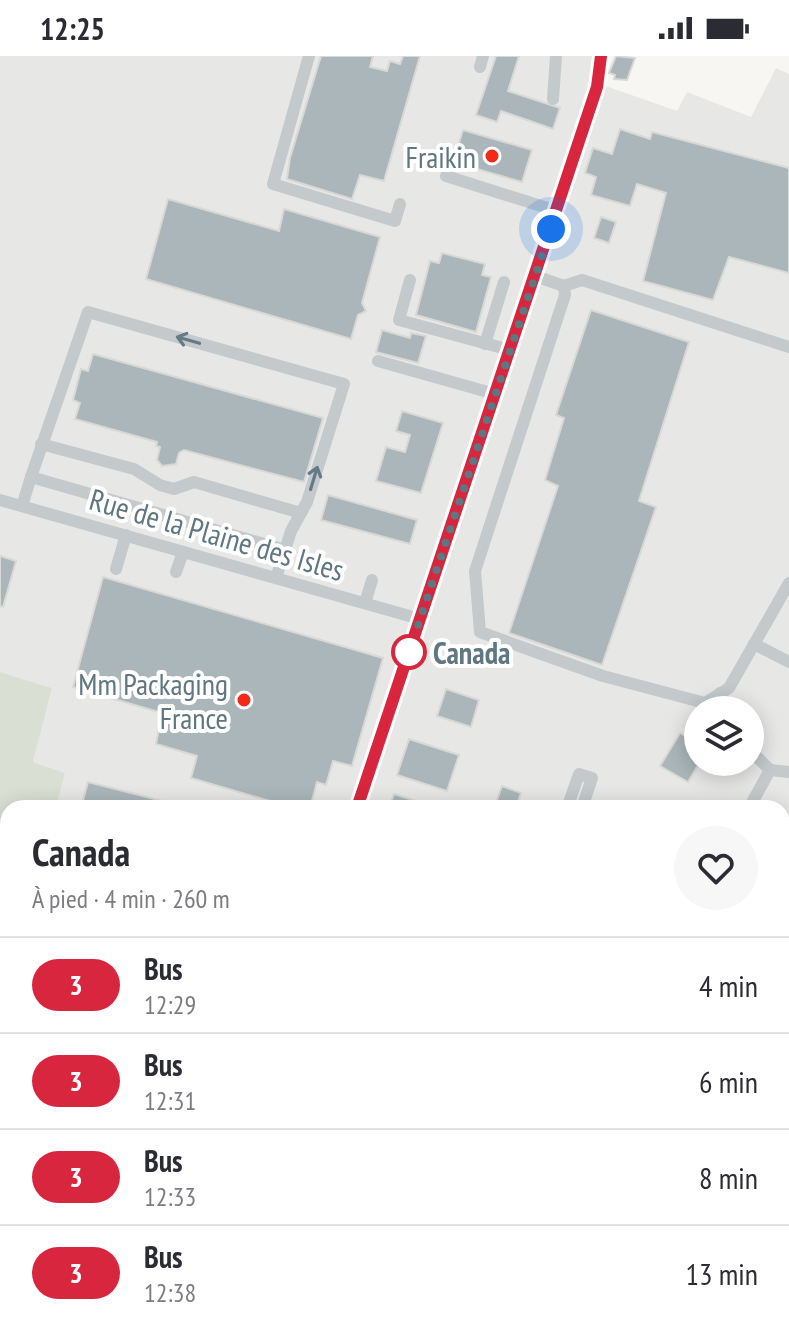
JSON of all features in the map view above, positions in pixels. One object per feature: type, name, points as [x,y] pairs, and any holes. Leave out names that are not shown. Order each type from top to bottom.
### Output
[{"type":"street","points":[[309,56],[273,184],[395,221],[400,204]]},
{"type":"street","points":[[553,99],[556,56]]},
{"type":"street","points":[[360,800],[557,211],[597,87],[601,56]]},
{"type":"street","points":[[446,176],[557,211]]},
{"type":"street","points":[[535,276],[564,286],[582,280],[789,347]]},
{"type":"street","points":[[410,280],[399,320],[510,350]]},
{"type":"street","points":[[485,344],[504,282]]},
{"type":"street","points":[[564,286],[565,295],[475,571],[480,632],[603,676],[611,675],[682,699],[705,703],[729,688],[789,583]]},
{"type":"street","points":[[22,506],[88,312],[344,384],[276,578]]},
{"type":"street","points":[[378,361],[495,394]]},
{"type":"street","points":[[475,409],[489,413]]},
{"type":"street","points":[[41,444],[134,469],[160,485],[174,489],[194,482],[301,513]]},
{"type":"street","points":[[31,477],[285,550]]},
{"type":"street","name":"Rue de la Plaine des Isles","points":[[0,500],[420,619]]},
{"type":"street","points":[[116,569],[126,535]]},
{"type":"street","points":[[176,572],[183,552]]},
{"type":"street","points":[[365,603],[372,580]]},
{"type":"street","points":[[754,644],[789,662]]},
{"type":"street","points":[[764,764],[770,770],[789,772]]},
{"type":"street","points":[[753,800],[770,770]]},
{"type":"street","points":[[570,800],[579,774],[592,778],[585,800]]},
{"type":"shaded area","points":[[0,56],[609,56],[600,84],[677,111],[687,92],[751,117],[776,68],[789,74],[789,800],[58,800],[65,773],[33,762],[52,688],[0,672]]},
{"type":"shaded area","points":[[0,672],[52,688],[33,762],[65,773],[58,800],[0,800]]},
{"type":"building","points":[[321,56],[373,56],[370,67],[387,71],[390,61],[400,64],[403,56],[420,56],[384,181],[360,175],[352,199],[287,179],[290,158]]},
{"type":"building","points":[[496,56],[519,56],[508,91],[560,108],[553,129],[501,111],[497,122],[476,115]]},
{"type":"building","points":[[616,56],[635,58],[627,80],[614,79],[615,75],[609,73]]},
{"type":"building","points":[[620,129],[650,139],[652,132],[789,168],[789,273],[729,257],[713,300],[643,281],[666,193],[637,184],[630,206],[591,195],[596,177],[585,173],[593,148],[612,154]]},
{"type":"building","name":"Fraikin","points":[[463,130],[532,150],[522,182],[453,162]]},
{"type":"building","points":[[168,199],[279,231],[284,209],[380,237],[362,303],[366,311],[358,315],[351,339],[146,279]]},
{"type":"building","points":[[601,217],[616,222],[609,243],[594,238]]},
{"type":"building","points":[[442,253],[485,264],[482,275],[491,277],[476,332],[416,315],[430,261],[439,263]]},
{"type":"building","points":[[591,310],[689,342],[639,501],[656,507],[602,665],[509,633],[558,486],[545,480],[564,418],[556,415]]},
{"type":"building","points":[[382,330],[410,338],[411,333],[426,336],[418,363],[376,352]]},
{"type":"building","points":[[93,354],[323,418],[304,482],[184,450],[179,453],[176,464],[162,466],[157,460],[160,447],[156,446],[157,442],[75,419],[80,403],[73,400],[81,369],[88,371]]},
{"type":"building","points":[[402,411],[443,423],[421,493],[376,481],[386,447],[405,452],[410,435],[396,431]]},
{"type":"building","points":[[328,495],[417,520],[410,544],[321,520]]},
{"type":"building","points":[[0,556],[16,561],[3,607],[0,606]]},
{"type":"building","name":"Mm Packaging France","points":[[103,577],[383,658],[352,766],[333,761],[326,785],[317,782],[312,800],[267,800],[191,778],[197,756],[156,744],[162,713],[73,687]]},
{"type":"building","points":[[446,689],[479,700],[471,727],[437,716]]},
{"type":"building","points":[[680,733],[684,735],[684,776],[692,776],[688,782],[660,766]]},
{"type":"building","points":[[409,739],[459,755],[447,791],[397,775]]},
{"type":"building","points":[[88,782],[158,800],[83,800]]},
{"type":"building","points":[[502,786],[521,793],[519,800],[497,800]]},
{"type":"building","points":[[394,794],[413,800],[392,800]]},
{"type":"bus line","name":"3","points":[[360,800],[557,211],[597,87],[601,56]]},
{"type":"place","name":"Fraikin","points":[[492,156]]},
{"type":"place","name":"Canada","points":[[409,652]]},
{"type":"place","name":"Mm Packaging France","points":[[244,700]]},
{"type":"route","points":[[409,652],[551,229]]}]
